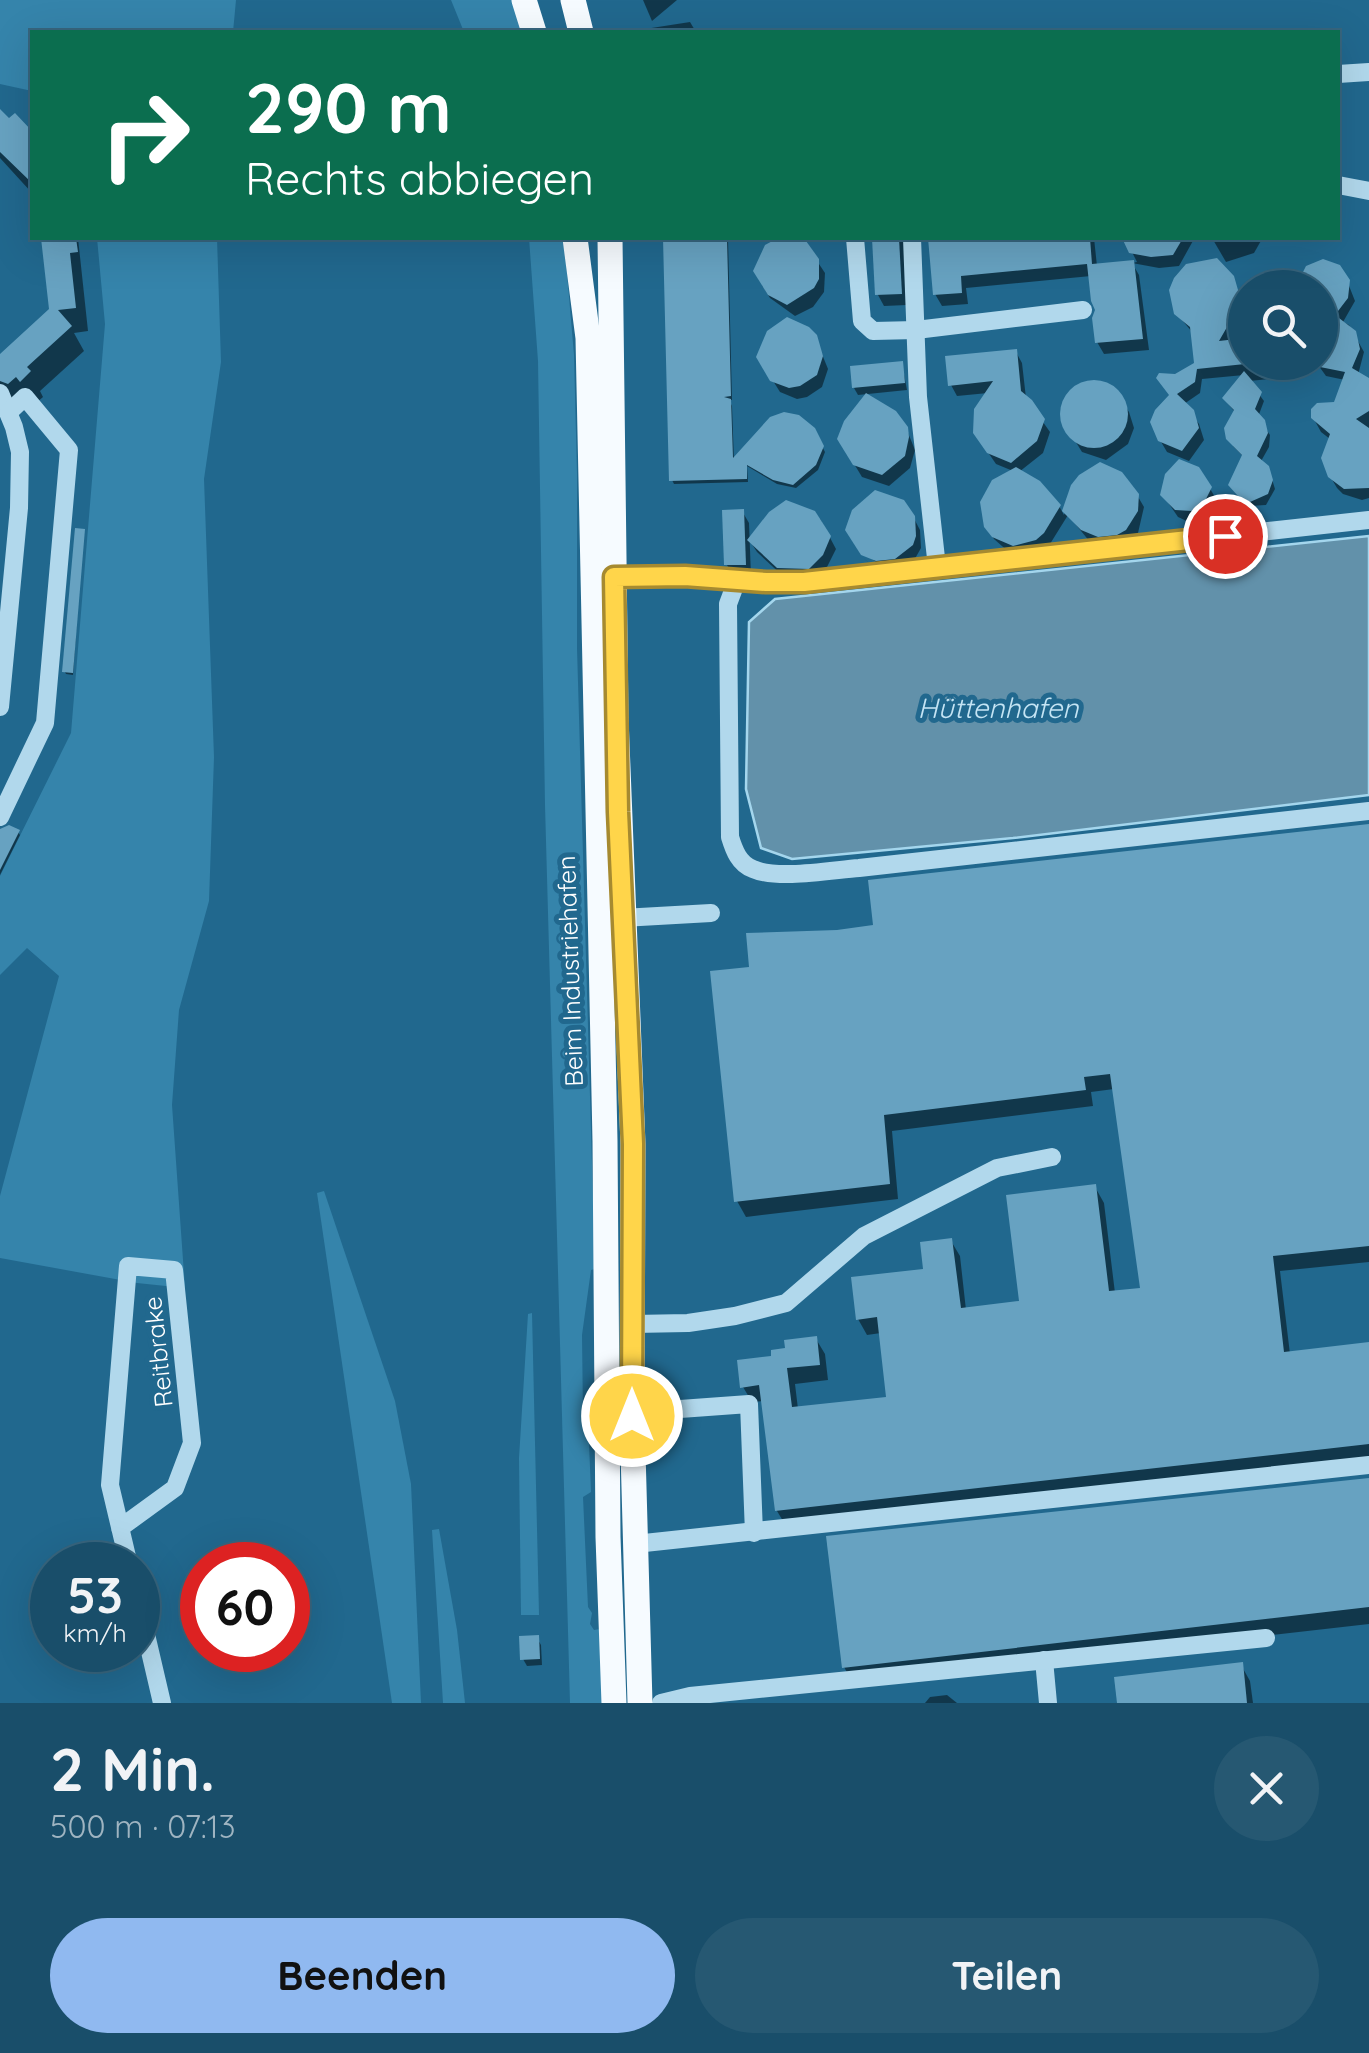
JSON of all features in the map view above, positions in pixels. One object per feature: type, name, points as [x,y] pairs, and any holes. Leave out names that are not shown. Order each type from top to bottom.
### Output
[{"type":"main road","points":[[524,0],[533,30]]},
{"type":"main road","points":[[573,0],[580,30]]},
{"type":"main road","name":"Beim Industriehafen","points":[[575,240],[588,338],[614,1703]]},
{"type":"main road","points":[[610,240],[622,918],[633,1144],[632,1416],[640,1703]]},
{"type":"street","points":[[1340,74],[1369,72]]},
{"type":"street","points":[[1340,185],[1369,191]]},
{"type":"street","points":[[854,240],[864,326],[878,332],[1082,310]]},
{"type":"street","points":[[912,240],[918,396],[937,567]]},
{"type":"street","points":[[0,393],[20,452],[19,508],[0,707]]},
{"type":"street","points":[[0,817],[45,723],[69,450],[24,397],[9,412]]},
{"type":"street","points":[[614,577],[804,582],[1369,520]]},
{"type":"street","points":[[736,580],[728,604],[730,837],[736,855],[752,869],[778,873],[860,868],[1369,811]]},
{"type":"street","points":[[622,918],[711,913]]},
{"type":"street","points":[[633,1324],[688,1323],[735,1316],[786,1302],[864,1236],[997,1168],[1052,1157]]},
{"type":"street","name":"Reitbrake","points":[[120,1528],[175,1488],[192,1443],[174,1270],[128,1266],[110,1485],[120,1528],[123,1542]]},
{"type":"street","points":[[632,1416],[680,1408],[749,1404],[754,1532]]},
{"type":"street","points":[[635,1544],[1369,1465]]},
{"type":"street","points":[[661,1703],[1266,1638]]},
{"type":"street","points":[[1044,1660],[1048,1703]]},
{"type":"street","points":[[154,1672],[162,1703]]},
{"type":"shaded area","points":[[0,0],[236,0],[233,30],[30,30],[30,91],[0,84]]},
{"type":"shaded area","points":[[451,0],[515,0],[523,30],[463,30]]},
{"type":"shaded area","points":[[97,240],[217,240],[221,362],[204,479],[214,757],[209,901],[179,1010],[172,1105],[185,1288],[0,1258],[0,1196],[59,976],[27,948],[0,975],[0,876],[71,733],[105,324]]},
{"type":"shaded area","points":[[529,240],[564,240],[574,355],[577,648],[595,1269],[591,1270],[582,1335],[583,1415],[588,1419],[591,1492],[583,1497],[588,1607],[592,1613],[590,1624],[594,1630],[600,1629],[604,1703],[570,1703],[545,805],[538,361]]},
{"type":"shaded area","points":[[324,1191],[395,1401],[411,1484],[421,1703],[392,1703],[317,1193]]},
{"type":"shaded area","points":[[532,1313],[539,1615],[521,1615],[519,1458],[528,1314]]},
{"type":"shaded area","points":[[439,1529],[465,1703],[443,1703],[432,1530]]},
{"type":"water","name":"Hüttenhafen","points":[[1369,536],[1369,795],[1013,838],[792,859],[761,848],[746,789],[749,622],[775,599]]},
{"type":"building","points":[[0,109],[9,118],[15,113],[30,129],[30,181],[0,152]]},
{"type":"building","points":[[41,240],[76,240],[78,252],[70,253],[76,308],[58,310],[72,326],[27,367],[31,371],[20,382],[16,377],[8,384],[0,381],[0,354],[49,309]]},
{"type":"building","points":[[663,240],[727,240],[731,396],[724,397],[731,399],[733,458],[770,417],[784,412],[799,415],[815,428],[824,446],[816,465],[793,485],[773,480],[747,465],[747,479],[669,481]]},
{"type":"building","points":[[774,240],[806,241],[819,259],[819,279],[814,288],[787,305],[768,295],[753,271],[765,245]]},
{"type":"building","points":[[872,240],[899,240],[902,294],[875,295]]},
{"type":"building","points":[[928,240],[1090,240],[1092,264],[1134,260],[1143,339],[1095,343],[1095,310],[1087,264],[961,276],[962,293],[933,295]]},
{"type":"building","points":[[1123,240],[1182,240],[1173,255],[1129,253]]},
{"type":"building","points":[[1217,258],[1228,270],[1228,325],[1219,341],[1228,340],[1228,366],[1197,369],[1195,382],[1177,394],[1194,410],[1199,428],[1182,451],[1158,441],[1150,422],[1169,395],[1156,378],[1159,373],[1175,374],[1194,363],[1190,327],[1174,314],[1169,290],[1186,264]]},
{"type":"building","points":[[1323,259],[1340,265],[1350,280],[1348,298],[1338,311],[1338,270],[1304,270]]},
{"type":"building","points":[[787,317],[817,335],[823,356],[817,375],[789,388],[770,381],[756,357],[767,331]]},
{"type":"building","points":[[1338,317],[1356,331],[1360,349],[1352,368],[1369,378],[1369,411],[1356,419],[1369,428],[1369,488],[1344,489],[1328,477],[1321,458],[1330,434],[1311,418],[1311,409],[1317,403],[1334,402],[1345,372],[1338,371]]},
{"type":"building","points":[[1017,349],[1021,391],[1045,419],[1037,441],[1011,463],[987,453],[973,433],[974,409],[993,381],[948,386],[945,356]]},
{"type":"building","points":[[903,361],[905,383],[852,388],[850,366]]},
{"type":"building","points":[[1094,380],[1118,390],[1128,414],[1118,438],[1094,448],[1070,438],[1060,414],[1070,390]]},
{"type":"building","points":[[1237,380],[1252,380],[1262,392],[1255,409],[1265,420],[1268,433],[1257,456],[1269,466],[1273,480],[1268,494],[1250,502],[1228,485],[1242,455],[1226,439],[1224,428],[1234,410],[1222,398]]},
{"type":"building","points":[[866,393],[896,411],[908,427],[905,456],[882,475],[853,465],[837,439],[844,421]]},
{"type":"building","points":[[1179,459],[1199,467],[1212,487],[1205,501],[1192,511],[1175,510],[1160,495],[1165,474]]},
{"type":"building","points":[[1100,462],[1122,472],[1139,494],[1138,511],[1126,530],[1098,537],[1081,530],[1062,511],[1071,485]]},
{"type":"building","points":[[1016,467],[1040,481],[1061,505],[1036,540],[1013,546],[992,537],[984,527],[980,502],[992,480]]},
{"type":"building","points":[[875,490],[904,500],[915,516],[913,545],[895,559],[876,561],[861,555],[845,530],[852,510]]},
{"type":"building","points":[[786,500],[815,511],[831,536],[823,555],[809,569],[777,568],[747,540],[769,512]]},
{"type":"building","points":[[744,509],[746,565],[724,565],[722,510]]},
{"type":"building","points":[[75,528],[85,529],[73,673],[62,672]]},
{"type":"building","points":[[1369,824],[1369,1246],[1273,1256],[1284,1352],[1369,1342],[1369,1444],[775,1511],[759,1385],[740,1388],[737,1360],[771,1356],[771,1350],[785,1348],[784,1340],[817,1336],[820,1365],[787,1368],[792,1407],[886,1397],[877,1317],[856,1320],[851,1277],[923,1269],[920,1242],[952,1238],[961,1308],[1019,1301],[1006,1195],[1096,1184],[1109,1291],[1140,1288],[1110,1074],[1084,1077],[1086,1090],[884,1115],[890,1184],[734,1202],[710,971],[749,967],[746,933],[873,925],[868,880]]},
{"type":"building","points":[[9,825],[20,830],[0,870],[0,829]]},
{"type":"building","points":[[1369,1478],[1369,1607],[842,1668],[826,1536]]},
{"type":"building","points":[[539,1635],[540,1659],[520,1660],[519,1636]]},
{"type":"building","points":[[1243,1662],[1247,1703],[1117,1703],[1114,1677]]},
{"type":"route","points":[[632,1416],[633,1144],[618,812],[614,577],[804,582],[1225,536]]}]
